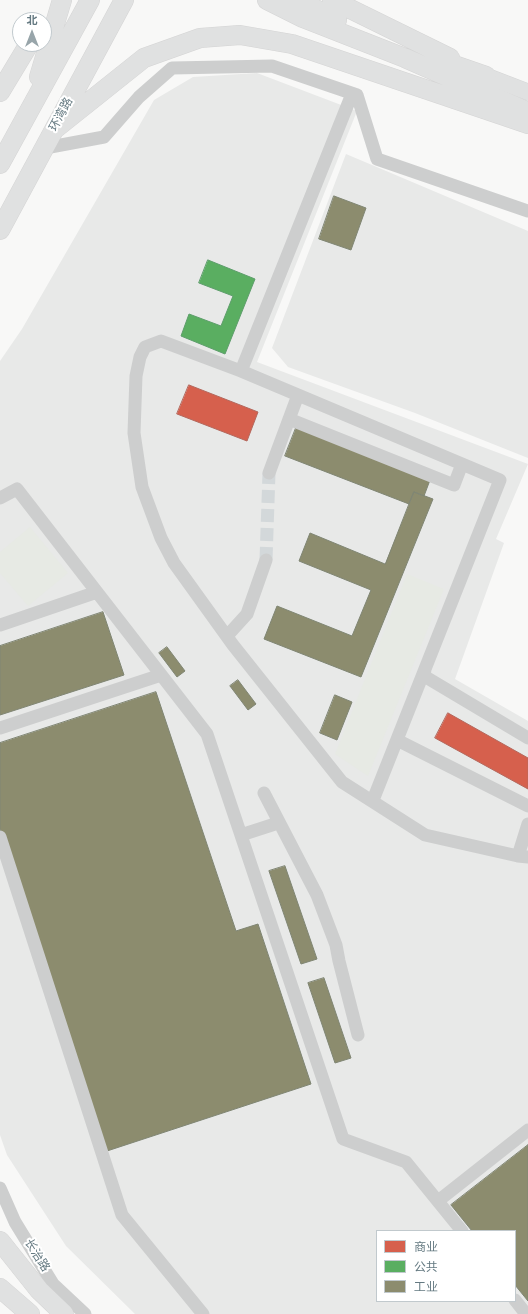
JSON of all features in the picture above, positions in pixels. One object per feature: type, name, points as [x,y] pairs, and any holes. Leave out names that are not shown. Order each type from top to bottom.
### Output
[{"type":"highway","points":[[48,12],[55,0]]},
{"type":"highway","points":[[30,110],[62,0]]},
{"type":"highway","points":[[0,164],[90,0]]},
{"type":"highway","name":"环湾路","points":[[0,230],[124,0]]},
{"type":"highway","points":[[267,0],[303,18],[405,58],[528,112]]},
{"type":"highway","points":[[298,0],[342,22],[438,60],[486,76]]},
{"type":"highway","points":[[332,0],[486,76]]},
{"type":"highway","points":[[55,129],[144,58],[200,38],[240,35],[292,44],[528,124]]},
{"type":"highway","points":[[0,92],[23,52]]},
{"type":"highway","points":[[0,1241],[39,1290],[64,1314]]},
{"type":"highway","points":[[0,1288],[30,1314]]},
{"type":"main road","points":[[486,76],[528,89]]},
{"type":"main road","points":[[486,76],[528,92]]},
{"type":"street","points":[[45,148],[104,137],[139,97],[172,68],[272,66],[357,96],[377,159],[528,211]]},
{"type":"street","points":[[241,371],[352,94]]},
{"type":"street","points":[[373,800],[500,480],[241,371],[161,341],[145,347],[140,356],[136,376],[134,433],[142,487],[161,538],[174,563],[226,636],[342,782],[373,800],[425,835],[523,856],[528,824]]},
{"type":"street","points":[[268,473],[298,396]]},
{"type":"street","points":[[290,419],[454,485],[462,464]]},
{"type":"street","points":[[0,498],[17,489],[207,734],[343,1139],[406,1162],[461,1230]]},
{"type":"street","points":[[226,636],[247,614],[266,560]]},
{"type":"street","points":[[0,625],[97,592]]},
{"type":"street","points":[[425,669],[424,676],[528,738]]},
{"type":"street","points":[[0,728],[161,675]]},
{"type":"street","points":[[397,740],[528,806]]},
{"type":"street","points":[[264,794],[317,895],[336,945],[358,1035]]},
{"type":"street","points":[[241,835],[278,823]]},
{"type":"street","points":[[0,837],[122,1215],[203,1314]]},
{"type":"street","points":[[438,1201],[528,1130]]},
{"type":"street","name":"长治路","points":[[0,1188],[15,1222],[53,1284],[85,1314]]},
{"type":"street","points":[[516,1301],[526,1314]]},
{"type":"shaded area","points":[[257,73],[357,111],[257,362],[528,464],[496,539],[504,543],[455,679],[528,721],[528,1314],[135,1314],[66,1246],[7,1155],[0,1135],[0,361],[22,329],[154,100],[193,77]]},
{"type":"shaded area","points":[[346,154],[528,231],[528,458],[415,413],[288,367],[272,348]]},
{"type":"shaded area","points":[[30,527],[68,573],[28,606],[0,573],[0,552]]},
{"type":"shaded area","points":[[407,574],[444,589],[368,776],[335,754]]},
{"type":"building: 商业","points":[[189,385],[258,412],[247,441],[177,414]]},
{"type":"building: 商业","points":[[448,713],[528,758],[528,789],[435,738]]},
{"type":"building: 公共","points":[[208,260],[255,279],[225,354],[181,336],[189,314],[221,326],[233,296],[199,283]]},
{"type":"building: 工业","points":[[334,196],[366,208],[351,250],[319,239]]},
{"type":"building: 工业","points":[[296,428],[430,480],[424,496],[414,492],[409,504],[285,456]]},
{"type":"building: 工业","points":[[414,492],[433,499],[361,677],[264,639],[277,606],[352,636],[371,590],[299,561],[310,533],[385,564]]},
{"type":"building: 工业","points":[[103,612],[124,675],[0,715],[0,646]]},
{"type":"building: 工业","points":[[167,647],[185,671],[177,677],[159,653]]},
{"type":"building: 工业","points":[[238,680],[256,704],[248,710],[230,686]]},
{"type":"building: 工业","points":[[156,692],[236,931],[258,924],[311,1084],[107,1151],[0,829],[0,743]]},
{"type":"building: 工业","points":[[335,695],[352,702],[337,740],[320,733]]},
{"type":"building: 工业","points":[[285,866],[317,959],[301,964],[269,871]]},
{"type":"building: 工业","points":[[324,978],[351,1058],[335,1063],[308,983]]},
{"type":"building: 工业","points":[[528,1145],[528,1301],[516,1286],[516,1230],[471,1230],[451,1205]]},
{"type":"tunnel","points":[[266,560],[269,473]]}]
